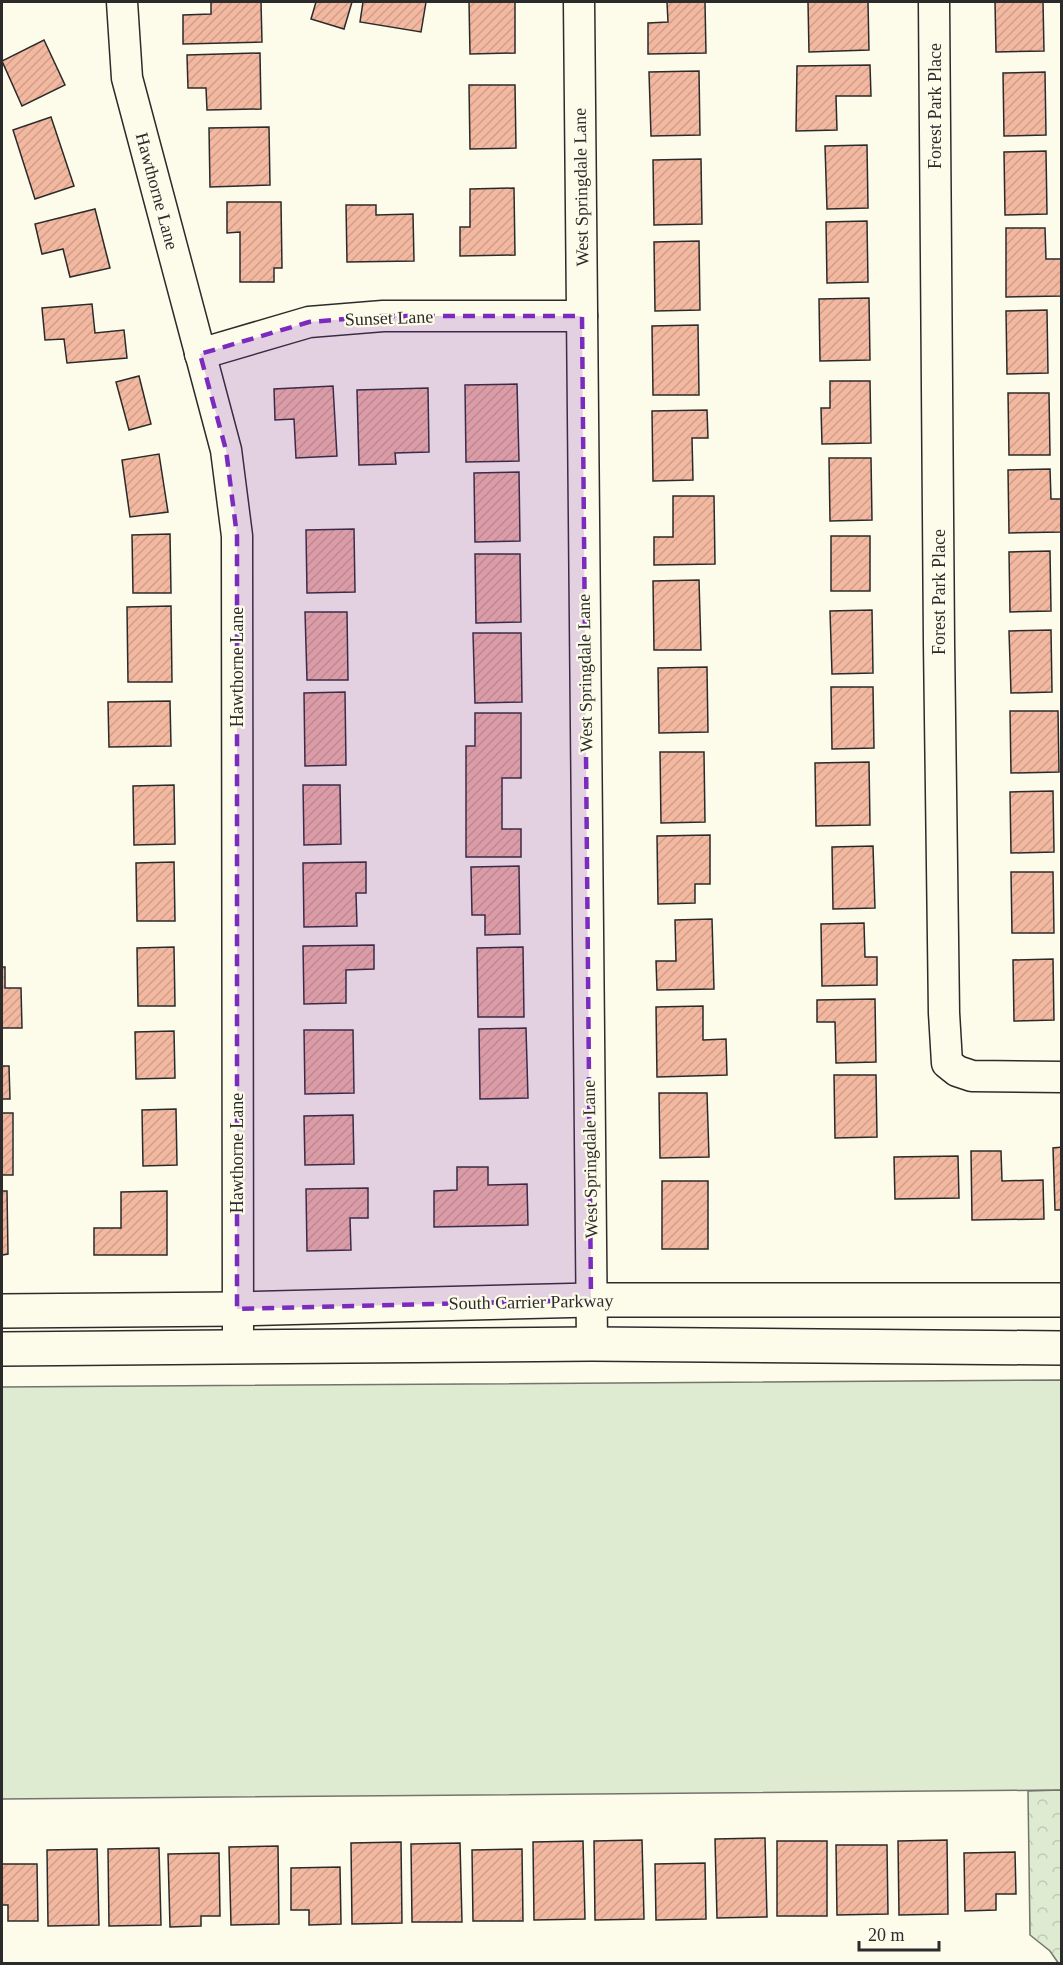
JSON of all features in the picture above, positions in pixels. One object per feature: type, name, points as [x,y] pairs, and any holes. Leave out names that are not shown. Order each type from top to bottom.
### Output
[{"type":"main road","name":"South Carrier Parkway","points":[[2,1311],[237,1309],[591,1300],[1062,1300]]},
{"type":"main road","points":[[2,1349],[592,1344],[1062,1348]]},
{"type":"street","name":"Hawthorne Lane","points":[[122,2],[127,78],[226,450],[237,536],[238,1346]]},
{"type":"street","name":"West Springdale Lane","points":[[579,2],[592,1344]]},
{"type":"street","name":"Forest Park Place","points":[[934,2],[939,619],[944,1013],[947,1063],[957,1071],[972,1076],[1062,1077]]},
{"type":"street","name":"Sunset Lane","points":[[200,354],[309,322],[383,315],[582,316]]},
{"type":"highlighted area","points":[[383,316],[582,316],[591,1300],[237,1309],[237,536],[226,450],[200,354],[309,322]]},
{"type":"green space","points":[[1061,1380],[1061,1790],[2,1799],[2,1387]]},
{"type":"green space","points":[[1061,1790],[1062,1963],[1059,1964],[1050,1951],[1030,1935],[1028,1791]]},
{"type":"building","points":[[211,2],[261,2],[262,42],[183,44],[183,15],[211,14]]},
{"type":"building","points":[[316,2],[352,2],[344,29],[311,19]]},
{"type":"building","points":[[363,2],[426,2],[421,32],[360,22]]},
{"type":"building","points":[[469,2],[515,2],[515,53],[470,54]]},
{"type":"building","points":[[667,2],[705,2],[706,53],[648,54],[648,23],[668,22]]},
{"type":"building","points":[[808,2],[868,2],[869,50],[809,52]]},
{"type":"building","points":[[995,2],[1043,2],[1044,51],[996,52]]},
{"type":"building","points":[[44,40],[65,85],[22,106],[2,61]]},
{"type":"building","points":[[260,53],[261,109],[207,110],[206,88],[188,88],[187,55]]},
{"type":"building","points":[[870,65],[871,96],[836,96],[837,130],[796,131],[797,66]]},
{"type":"building","points":[[699,71],[700,135],[651,136],[649,72]]},
{"type":"building","points":[[1045,72],[1046,135],[1004,136],[1003,73]]},
{"type":"building","points":[[469,85],[515,85],[516,148],[470,149]]},
{"type":"building","points":[[51,117],[74,186],[35,199],[13,130]]},
{"type":"building","points":[[269,127],[270,185],[210,187],[209,128]]},
{"type":"building","points":[[867,145],[868,208],[827,209],[825,146]]},
{"type":"building","points":[[1046,151],[1047,214],[1005,215],[1004,152]]},
{"type":"building","points":[[701,159],[702,224],[654,225],[653,160]]},
{"type":"building","points":[[514,188],[515,255],[460,256],[460,227],[470,227],[470,189]]},
{"type":"building","points":[[227,202],[281,202],[282,268],[274,268],[274,282],[240,282],[240,232],[227,233]]},
{"type":"building","points":[[346,205],[376,205],[376,215],[413,214],[414,261],[347,262]]},
{"type":"building","points":[[95,209],[110,268],[70,277],[63,249],[42,254],[35,224]]},
{"type":"building","points":[[867,221],[868,282],[827,283],[826,222]]},
{"type":"building","points":[[1006,228],[1045,228],[1046,259],[1062,259],[1062,296],[1006,297]]},
{"type":"building","points":[[699,241],[700,310],[655,311],[654,242]]},
{"type":"building","points":[[869,298],[870,360],[820,361],[819,299]]},
{"type":"building","points":[[92,304],[95,333],[124,330],[127,358],[67,363],[64,339],[45,340],[42,308]]},
{"type":"building","points":[[1047,310],[1048,373],[1007,374],[1006,311]]},
{"type":"building","points":[[698,325],[699,395],[653,395],[652,326]]},
{"type":"building","points":[[139,376],[151,424],[129,430],[116,382]]},
{"type":"building","points":[[830,381],[870,381],[871,443],[822,444],[821,408],[830,408]]},
{"type":"building","points":[[517,384],[519,461],[466,462],[465,385]]},
{"type":"building","points":[[333,386],[337,456],[296,458],[294,419],[275,420],[274,389]]},
{"type":"building","points":[[428,388],[429,452],[395,453],[396,464],[359,465],[357,390]]},
{"type":"building","points":[[1008,393],[1049,393],[1050,455],[1009,455]]},
{"type":"building","points":[[707,410],[708,438],[692,438],[693,480],[653,481],[652,411]]},
{"type":"building","points":[[159,454],[168,512],[130,517],[122,460]]},
{"type":"building","points":[[829,458],[871,458],[872,520],[830,521]]},
{"type":"building","points":[[1050,469],[1051,499],[1062,499],[1062,532],[1009,533],[1008,470]]},
{"type":"building","points":[[519,472],[520,541],[475,542],[474,473]]},
{"type":"building","points":[[673,496],[714,496],[715,564],[654,565],[654,537],[673,537]]},
{"type":"building","points":[[354,529],[355,592],[307,593],[306,530]]},
{"type":"building","points":[[170,534],[171,593],[133,593],[132,535]]},
{"type":"building","points":[[831,536],[870,536],[870,591],[831,591]]},
{"type":"building","points":[[1050,551],[1051,611],[1010,612],[1009,552]]},
{"type":"building","points":[[475,554],[520,554],[521,622],[476,623]]},
{"type":"building","points":[[699,580],[701,650],[654,650],[653,581]]},
{"type":"building","points":[[171,606],[172,682],[128,682],[127,607]]},
{"type":"building","points":[[872,610],[873,673],[832,674],[830,611]]},
{"type":"building","points":[[305,612],[347,612],[348,680],[307,680]]},
{"type":"building","points":[[1051,630],[1052,692],[1011,693],[1009,631]]},
{"type":"building","points":[[473,633],[521,633],[522,702],[475,703]]},
{"type":"building","points":[[707,667],[708,732],[659,733],[658,668]]},
{"type":"building","points":[[831,687],[873,687],[874,748],[832,749]]},
{"type":"building","points":[[345,692],[346,765],[305,766],[304,693]]},
{"type":"building","points":[[170,701],[171,746],[109,747],[108,702]]},
{"type":"building","points":[[1010,711],[1058,711],[1059,772],[1011,773]]},
{"type":"building","points":[[475,713],[521,713],[521,778],[502,778],[502,829],[521,829],[521,857],[466,857],[466,746],[475,746]]},
{"type":"building","points":[[660,752],[704,752],[705,822],[661,823]]},
{"type":"building","points":[[869,762],[870,825],[816,826],[815,763]]},
{"type":"building","points":[[174,785],[175,844],[134,845],[133,786]]},
{"type":"building","points":[[303,785],[340,785],[341,844],[304,845]]},
{"type":"building","points":[[1053,791],[1054,852],[1011,853],[1010,792]]},
{"type":"building","points":[[710,835],[710,884],[695,884],[695,903],[658,904],[657,836]]},
{"type":"building","points":[[873,846],[875,908],[833,909],[832,847]]},
{"type":"building","points":[[174,862],[175,921],[137,921],[136,863]]},
{"type":"building","points":[[366,862],[366,893],[356,893],[357,926],[304,927],[303,863]]},
{"type":"building","points":[[519,866],[520,934],[485,935],[485,915],[472,915],[471,867]]},
{"type":"building","points":[[1011,872],[1053,872],[1054,933],[1012,933]]},
{"type":"building","points":[[712,919],[714,989],[657,990],[656,961],[676,961],[675,920]]},
{"type":"building","points":[[864,923],[865,957],[877,957],[877,985],[822,986],[821,924]]},
{"type":"building","points":[[374,945],[374,969],[346,970],[346,1003],[304,1004],[303,946]]},
{"type":"building","points":[[174,947],[175,1006],[138,1006],[137,948]]},
{"type":"building","points":[[523,947],[524,1017],[478,1017],[477,948]]},
{"type":"building","points":[[1053,959],[1054,1020],[1014,1021],[1013,960]]},
{"type":"building","points":[[2,967],[5,967],[5,988],[21,988],[22,1028],[2,1028]]},
{"type":"building","points":[[875,999],[876,1062],[836,1063],[835,1022],[817,1022],[817,1000]]},
{"type":"building","points":[[703,1006],[703,1040],[726,1039],[727,1075],[657,1077],[656,1007]]},
{"type":"building","points":[[526,1028],[528,1098],[480,1099],[479,1029]]},
{"type":"building","points":[[304,1030],[353,1030],[354,1093],[305,1094]]},
{"type":"building","points":[[174,1031],[175,1078],[136,1079],[135,1032]]},
{"type":"building","points":[[2,1066],[9,1066],[10,1099],[2,1099]]},
{"type":"building","points":[[834,1075],[876,1075],[877,1137],[835,1138]]},
{"type":"building","points":[[659,1093],[707,1093],[709,1157],[660,1158]]},
{"type":"building","points":[[176,1109],[177,1165],[143,1166],[142,1110]]},
{"type":"building","points":[[2,1113],[13,1113],[13,1175],[2,1175]]},
{"type":"building","points":[[353,1115],[354,1164],[305,1165],[304,1116]]},
{"type":"building","points":[[1062,1147],[1062,1210],[1055,1210],[1053,1148]]},
{"type":"building","points":[[971,1151],[1001,1151],[1002,1181],[1043,1180],[1044,1219],[972,1220]]},
{"type":"building","points":[[958,1156],[959,1198],[895,1199],[894,1157]]},
{"type":"building","points":[[457,1167],[488,1167],[488,1185],[527,1184],[528,1225],[434,1227],[434,1191],[457,1190]]},
{"type":"building","points":[[662,1181],[708,1181],[708,1249],[662,1249]]},
{"type":"building","points":[[368,1188],[368,1218],[350,1218],[351,1250],[307,1251],[306,1189]]},
{"type":"building","points":[[2,1191],[7,1191],[8,1254],[2,1255]]},
{"type":"building","points":[[167,1191],[167,1255],[94,1255],[94,1228],[121,1228],[121,1192]]},
{"type":"building","points":[[765,1838],[767,1917],[717,1918],[715,1839]]},
{"type":"building","points":[[642,1840],[644,1919],[595,1920],[594,1841]]},
{"type":"building","points":[[947,1840],[948,1914],[899,1915],[898,1841]]},
{"type":"building","points":[[583,1841],[585,1919],[534,1920],[533,1842]]},
{"type":"building","points":[[777,1841],[827,1841],[827,1916],[777,1916]]},
{"type":"building","points":[[401,1842],[402,1923],[352,1924],[351,1843]]},
{"type":"building","points":[[460,1843],[462,1922],[412,1922],[411,1844]]},
{"type":"building","points":[[836,1845],[887,1845],[888,1914],[837,1915]]},
{"type":"building","points":[[278,1846],[279,1924],[231,1925],[229,1847]]},
{"type":"building","points":[[159,1848],[161,1925],[109,1926],[108,1849]]},
{"type":"building","points":[[97,1849],[99,1925],[48,1926],[47,1850]]},
{"type":"building","points":[[522,1849],[523,1921],[473,1921],[472,1850]]},
{"type":"building","points":[[1015,1852],[1016,1894],[996,1894],[996,1910],[965,1911],[964,1853]]},
{"type":"building","points":[[219,1853],[220,1916],[201,1916],[201,1926],[170,1927],[168,1854]]},
{"type":"building","points":[[705,1863],[706,1919],[656,1920],[655,1864]]},
{"type":"building","points":[[2,1864],[37,1864],[38,1921],[8,1921],[8,1905],[2,1905]]},
{"type":"building","points":[[340,1867],[341,1924],[309,1925],[309,1910],[291,1910],[291,1868]]}]
